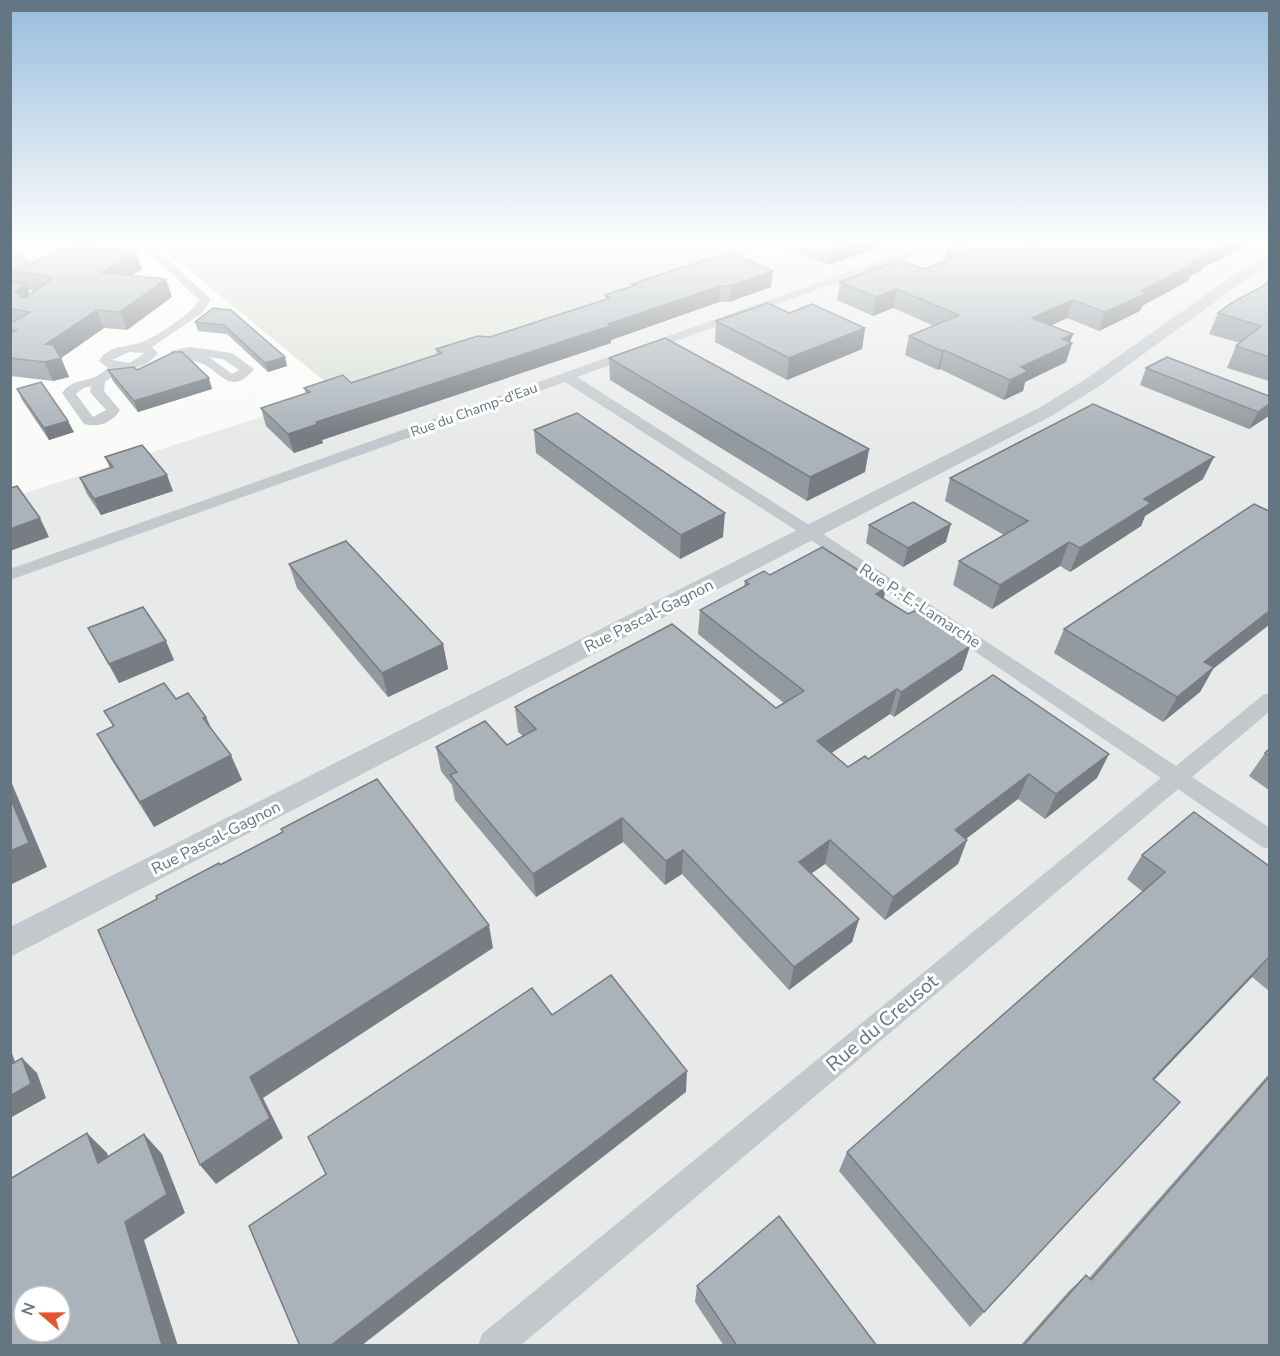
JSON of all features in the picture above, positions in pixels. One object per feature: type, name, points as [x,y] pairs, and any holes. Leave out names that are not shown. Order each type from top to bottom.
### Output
[{"type":"street","points":[[146,352],[155,341],[200,307]]},
{"type":"street","name":"Rue du Champ-d'Eau","points":[[10,575],[761,307]]},
{"type":"street","name":"Rue Pascal-Gagnon","points":[[10,943],[1045,412],[1092,383],[1198,307]]},
{"type":"street","points":[[99,380],[118,367],[107,364],[105,361],[109,355],[126,348],[176,354]]},
{"type":"street","name":"Rue P.-E.-Lamarche","points":[[567,377],[811,533],[1269,840]]},
{"type":"street","name":"Rue du Creusot","points":[[494,1346],[1269,700]]},
{"type":"shaded area","points":[[234,307],[587,307],[334,389]]},
{"type":"shaded area","points":[[599,307],[1269,307],[1269,1345],[11,1345],[10,498]]},
{"type":"building","points":[[127,307],[120,312],[97,310],[46,344],[53,345],[61,358],[44,362],[10,358],[10,333],[16,330],[10,329],[10,324],[30,312],[10,309]]},
{"type":"building","points":[[581,307],[657,307],[608,324],[610,326],[316,422],[318,424],[288,434],[261,408],[310,392],[304,388],[343,375],[351,383],[442,353],[436,349],[478,336],[490,337]]},
{"type":"building","points":[[756,307],[777,307],[789,313],[804,307],[819,307],[865,328],[789,358],[716,321]]},
{"type":"building","points":[[941,307],[1056,307],[1032,318],[1073,334],[1062,339],[1072,343],[1021,367],[1028,371],[1010,380],[909,336],[959,315]]},
{"type":"building","points":[[1092,307],[1115,307],[1105,312]]},
{"type":"building","points":[[1226,307],[1269,307],[1269,357],[1236,346],[1261,326],[1218,313]]},
{"type":"building","points":[[213,308],[231,310],[285,357],[265,363],[224,325],[195,322]]},
{"type":"building","points":[[665,338],[869,449],[810,477],[609,358]]},
{"type":"building","points":[[174,352],[182,352],[209,378],[134,401],[108,370],[134,367],[137,370]]},
{"type":"building","points":[[1167,357],[1269,396],[1269,404],[1258,412],[1146,368]]},
{"type":"building","points":[[41,382],[68,421],[44,428],[17,389]]},
{"type":"building","points":[[1093,404],[1214,457],[1144,499],[1151,503],[1080,548],[1069,542],[1000,585],[959,561],[1028,521],[950,478]]},
{"type":"building","points":[[577,413],[725,513],[681,535],[534,430]]},
{"type":"building","points":[[142,445],[167,475],[94,499],[80,478],[113,467],[105,457]]},
{"type":"building","points":[[17,486],[40,518],[10,529],[10,488]]},
{"type":"building","points":[[913,502],[951,524],[908,548],[869,525]]},
{"type":"building","points":[[1254,504],[1269,511],[1269,611],[1204,662],[1214,667],[1177,697],[1064,629]]},
{"type":"building","points":[[346,541],[443,644],[382,673],[289,564]]},
{"type":"building","points":[[822,547],[886,588],[876,594],[908,614],[914,611],[970,646],[901,692],[897,689],[817,741],[848,767],[865,756],[868,759],[993,675],[1109,754],[1056,794],[1029,774],[955,830],[967,840],[893,897],[830,840],[799,862],[859,919],[794,967],[683,850],[666,861],[622,818],[533,874],[450,775],[457,772],[436,747],[485,721],[507,745],[536,729],[515,707],[672,624],[776,708],[804,691],[700,610],[749,584],[745,581],[764,571],[770,575]]},
{"type":"building","points":[[143,607],[166,641],[109,664],[88,628]]},
{"type":"building","points":[[164,683],[176,699],[188,693],[206,717],[203,718],[231,755],[140,802],[97,734],[114,726],[104,711]]},
{"type":"building","points":[[377,779],[489,925],[250,1077],[270,1118],[200,1165],[98,930],[157,899],[156,896],[283,832],[281,829]]},
{"type":"building","points":[[10,797],[29,843],[10,851]]},
{"type":"building","points":[[1194,812],[1269,866],[1269,957],[1153,1079],[1180,1102],[984,1312],[847,1152],[1165,872],[1142,855]]},
{"type":"building","points":[[611,975],[687,1071],[330,1346],[300,1346],[249,1226],[326,1174],[308,1137],[532,988],[552,1015]]},
{"type":"building","points":[[22,1058],[31,1084],[10,1096],[10,1065]]},
{"type":"building","points":[[1269,1077],[1269,1346],[1023,1346],[1086,1275],[1091,1280]]},
{"type":"building","points":[[87,1133],[98,1163],[144,1134],[167,1194],[125,1222],[162,1345],[167,1343],[168,1346],[10,1346],[10,1179]]},
{"type":"building","points":[[779,1216],[877,1346],[737,1346],[697,1286]]}]
